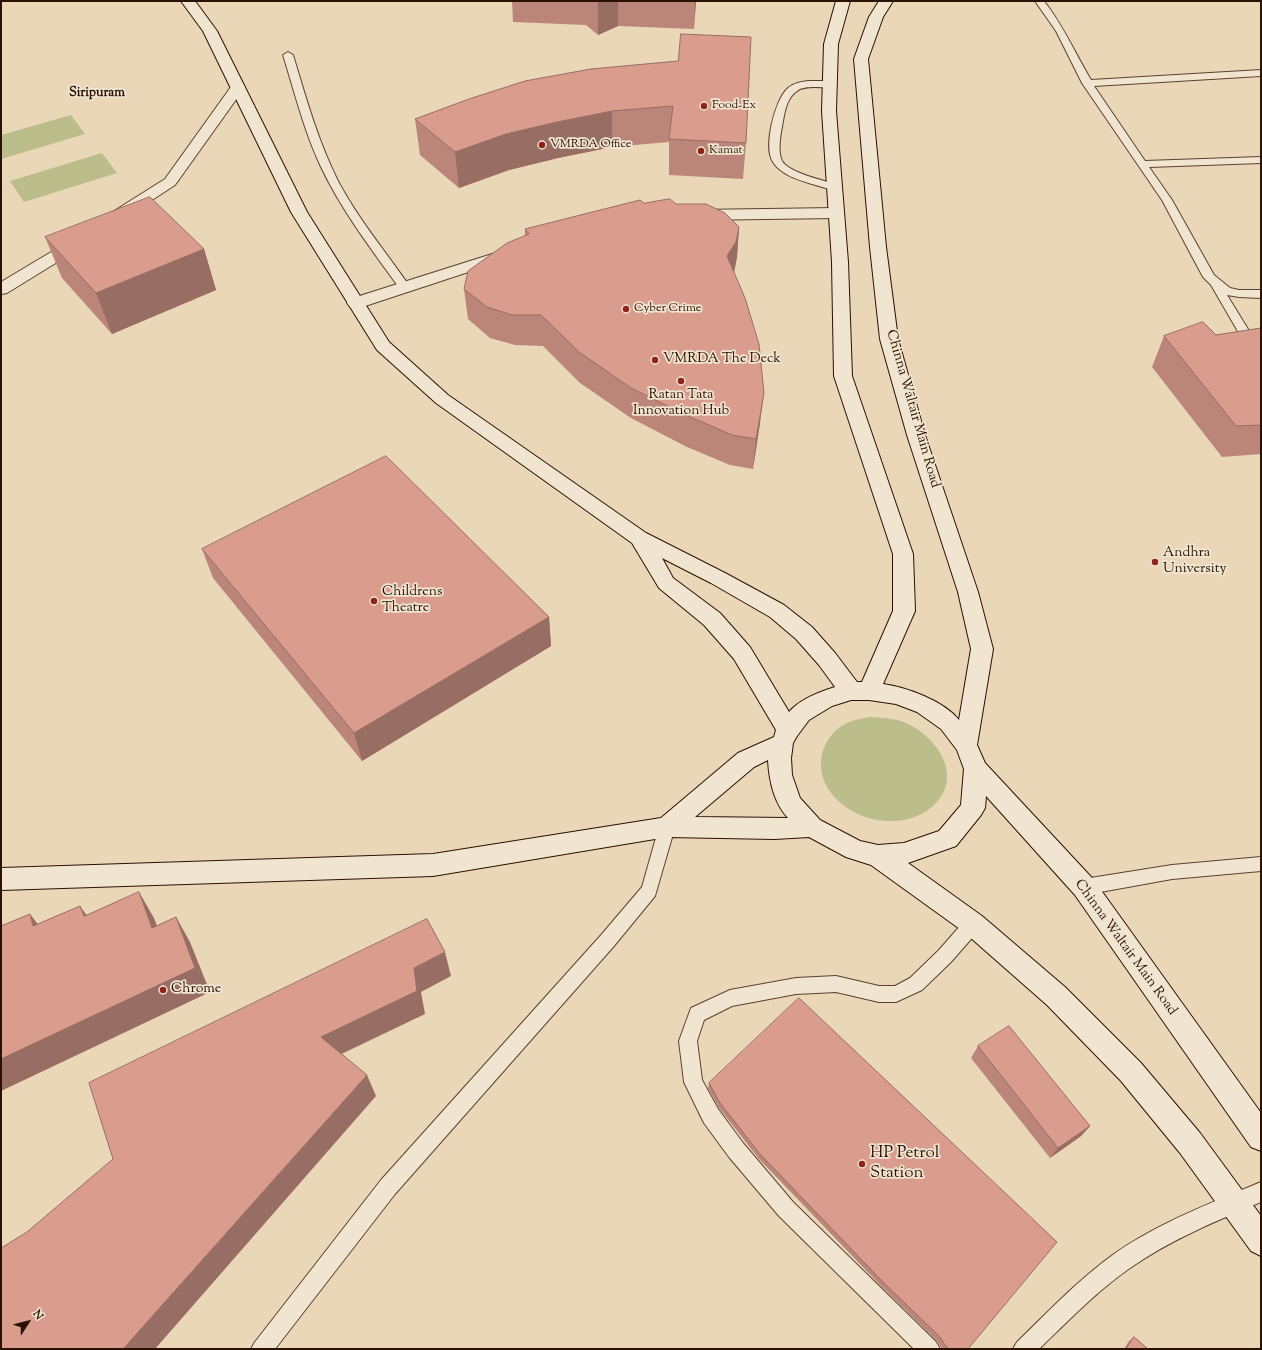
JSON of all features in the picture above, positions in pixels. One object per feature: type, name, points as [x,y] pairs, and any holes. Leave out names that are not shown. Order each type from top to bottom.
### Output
[{"type":"street","points":[[188,1],[210,31],[299,212],[383,346],[442,399],[638,538],[718,578],[777,611],[804,633],[827,659],[860,691]]},
{"type":"street","points":[[843,1],[831,44],[829,111],[840,262],[843,376],[903,554],[904,611],[860,691]]},
{"type":"street","name":"Chinna Waltair Main Road","points":[[886,1],[876,17],[861,59],[878,247],[889,339],[916,435],[968,592],[982,649],[966,745]]},
{"type":"street","points":[[1,289],[54,258],[170,182],[238,86]]},
{"type":"street","points":[[680,216],[711,214],[836,212]]},
{"type":"street","points":[[356,303],[524,249]]},
{"type":"street","points":[[638,538],[666,583],[712,619],[742,653],[785,737]]},
{"type":"street","points":[[860,691],[898,695],[925,706],[949,723],[966,745],[976,769],[972,808],[947,839],[904,854],[878,856],[855,850],[812,827],[790,804],[780,775],[779,758],[785,737],[801,714],[825,699],[860,691]]},
{"type":"street","points":[[667,827],[746,760],[785,737]]},
{"type":"street","name":"Chinna Waltair Main Road","points":[[976,769],[1084,887],[1261,1137]]},
{"type":"street","points":[[1,879],[433,866],[667,827],[775,829],[812,827]]},
{"type":"street","points":[[878,856],[973,924],[1056,996],[1131,1072],[1190,1143],[1261,1241]]},
{"type":"lane","points":[[1039,1],[1062,31],[1087,83],[1167,201],[1209,277],[1256,351]]},
{"type":"lane","points":[[288,55],[313,135],[325,166],[338,190],[404,287]]},
{"type":"lane","points":[[1087,83],[1261,73]]},
{"type":"lane","points":[[830,84],[809,84],[796,87],[787,95],[781,107],[774,151],[777,161],[787,170],[802,177],[835,187]]},
{"type":"lane","points":[[1141,164],[1261,160]]},
{"type":"lane","points":[[1216,286],[1236,294],[1261,294]]},
{"type":"lane","points":[[262,1349],[388,1188],[608,940],[649,891],[667,827]]},
{"type":"lane","points":[[1084,887],[1172,872],[1261,864]]},
{"type":"lane","points":[[929,1349],[786,1209],[736,1150],[711,1116],[693,1082],[688,1041],[697,1014],[730,998],[796,986],[836,984],[878,994],[896,994],[916,984],[945,956],[973,924]]},
{"type":"lane","points":[[1024,1349],[1104,1275],[1137,1252],[1175,1231],[1261,1192]]},
{"type":"green space","points":[[71,115],[85,134],[1,159],[1,135]]},
{"type":"green space","points":[[102,153],[117,173],[24,202],[10,181]]},
{"type":"green space","points":[[870,717],[894,719],[908,724],[929,739],[938,749],[944,760],[947,772],[947,783],[942,795],[933,806],[921,814],[908,819],[893,821],[878,820],[850,810],[829,790],[821,770],[823,750],[827,741],[834,732],[842,726],[852,721]]},
{"type":"building","points":[[681,34],[751,37],[746,143],[669,139],[673,106],[612,111],[557,122],[506,134],[455,152],[415,119],[469,99],[525,81],[591,69],[678,61]]},
{"type":"building","points":[[150,197],[204,249],[96,293],[45,237]]},
{"type":"building","name":"VMRDA The Deck","points":[[670,199],[676,204],[706,204],[725,213],[739,227],[736,242],[727,256],[745,298],[759,344],[764,393],[756,439],[732,435],[688,416],[631,388],[579,352],[541,315],[512,315],[487,307],[464,289],[468,271],[507,243],[529,234],[525,229],[640,200],[644,203]]},
{"type":"building","points":[[1203,322],[1216,335],[1261,328],[1261,425],[1236,426],[1164,336]]},
{"type":"building","points":[[386,456],[549,617],[354,733],[202,549]]},
{"type":"building","points":[[139,892],[152,928],[176,917],[195,968],[1,1059],[1,926],[30,914],[33,926],[80,906],[84,916]]},
{"type":"building","points":[[427,919],[445,952],[414,968],[417,991],[321,1037],[367,1075],[123,1349],[1,1349],[1,1248],[27,1232],[113,1159],[89,1083]]},
{"type":"building","points":[[799,998],[1057,1242],[968,1349],[949,1349],[940,1337],[884,1283],[760,1154],[720,1103],[709,1083]]},
{"type":"building","points":[[1009,1026],[1090,1126],[1058,1148],[978,1046]]},
{"type":"building","points":[[1134,1337],[1148,1349],[1126,1349]]},
{"type":"place","name":"Food-Ex","points":[[704,106]]},
{"type":"place","name":"VMRDA Office","points":[[542,145]]},
{"type":"place","name":"Kamat","points":[[701,151]]},
{"type":"place","name":"Cyber Crime","points":[[626,309]]},
{"type":"place","name":"VMRDA The Deck","points":[[655,360]]},
{"type":"place","name":"Ratan Tata Innovation Hub","points":[[681,381]]},
{"type":"place","name":"Andhra University","points":[[1155,562]]},
{"type":"place","name":"Childrens Theatre","points":[[374,601]]},
{"type":"place","name":"Chrome","points":[[163,990]]},
{"type":"place","name":"HP Petrol Station","points":[[862,1164]]},
{"type":"district","name":"Siripuram","points":[[97,94]]}]
